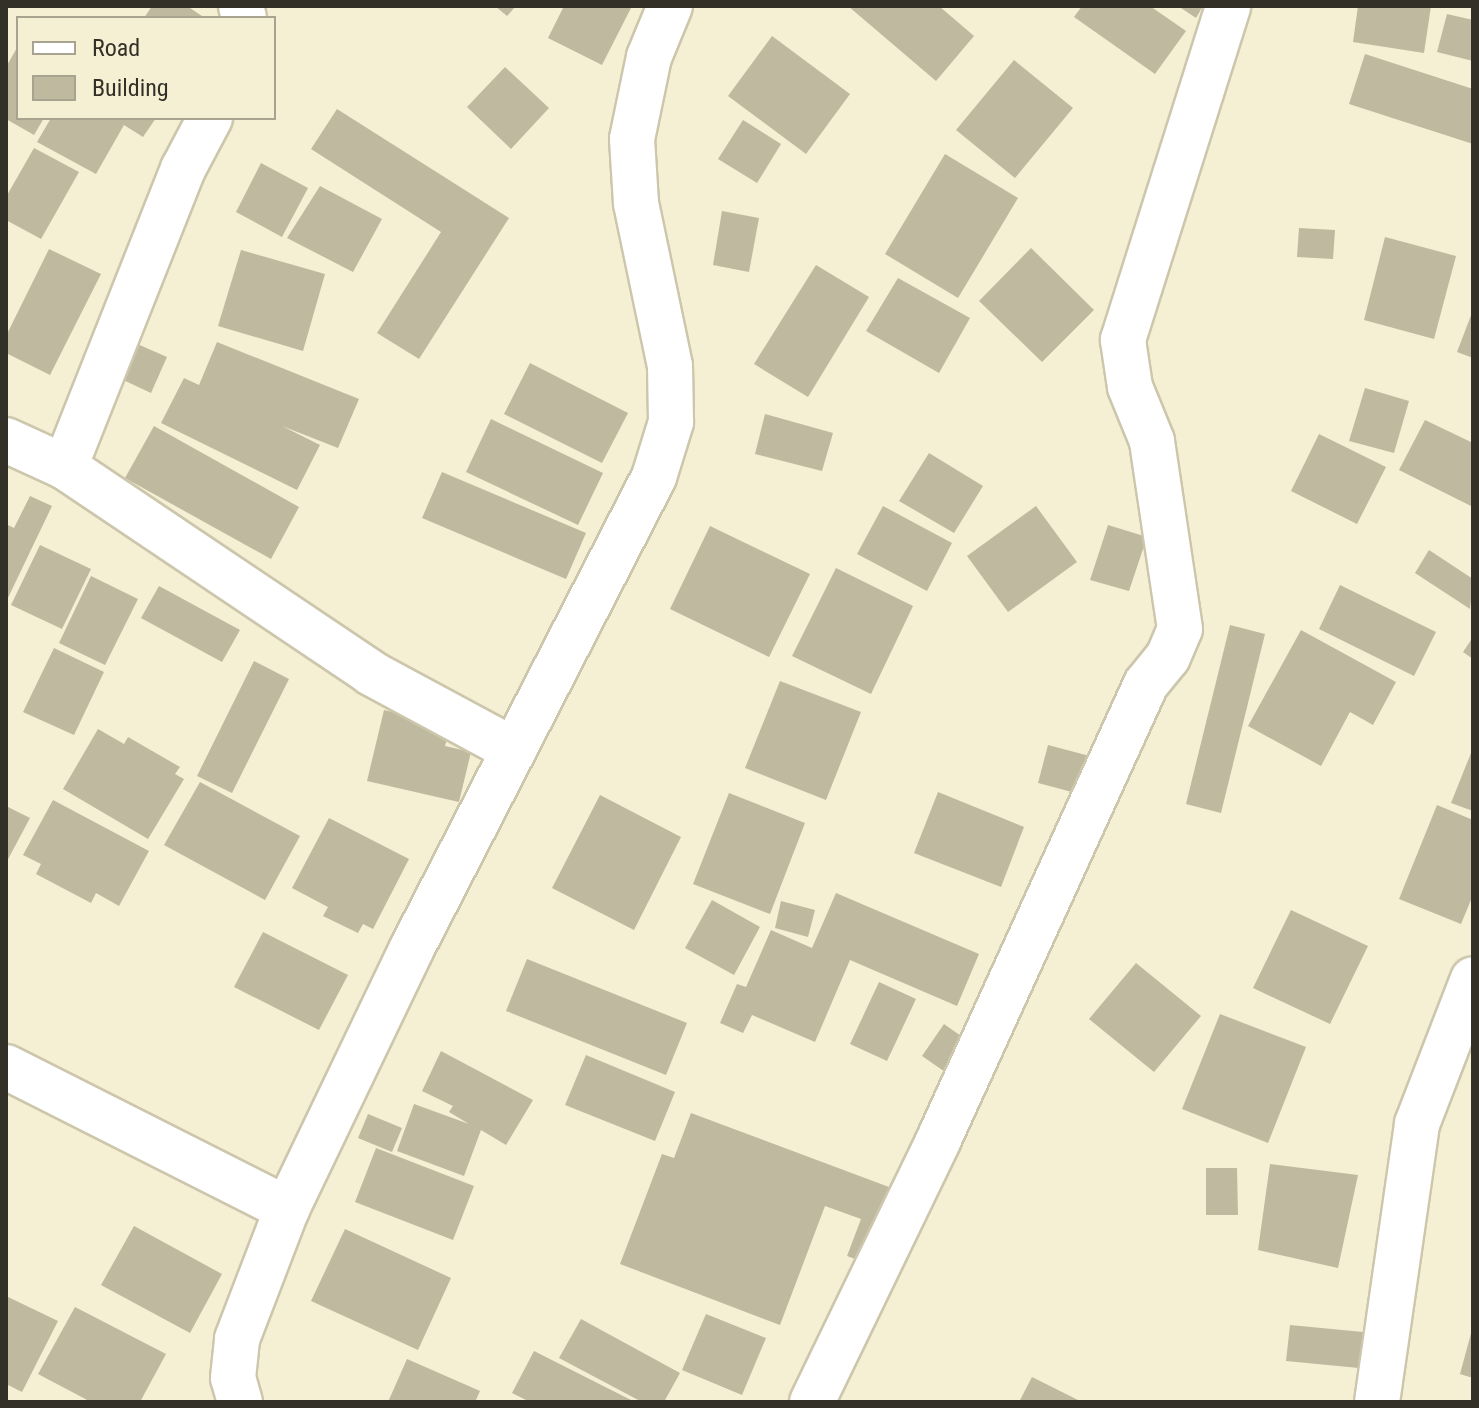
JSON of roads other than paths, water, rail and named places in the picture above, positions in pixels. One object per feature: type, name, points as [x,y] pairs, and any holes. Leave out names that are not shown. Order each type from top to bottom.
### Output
[{"type":"street","points":[[240,1402],[233,1378],[237,1339],[287,1209],[512,749],[654,477],[671,422],[670,366],[636,203],[632,139],[649,57],[670,6]]},
{"type":"street","points":[[812,1402],[938,1141],[1146,684],[1168,657],[1180,629],[1152,441],[1130,387],[1123,340],[1228,6]]},
{"type":"street","points":[[65,467],[183,169],[209,120]]},
{"type":"street","points":[[6,440],[65,467],[371,673],[512,749]]},
{"type":"street","points":[[1377,1402],[1417,1124],[1473,979]]},
{"type":"street","points":[[6,1067],[287,1209]]}]
